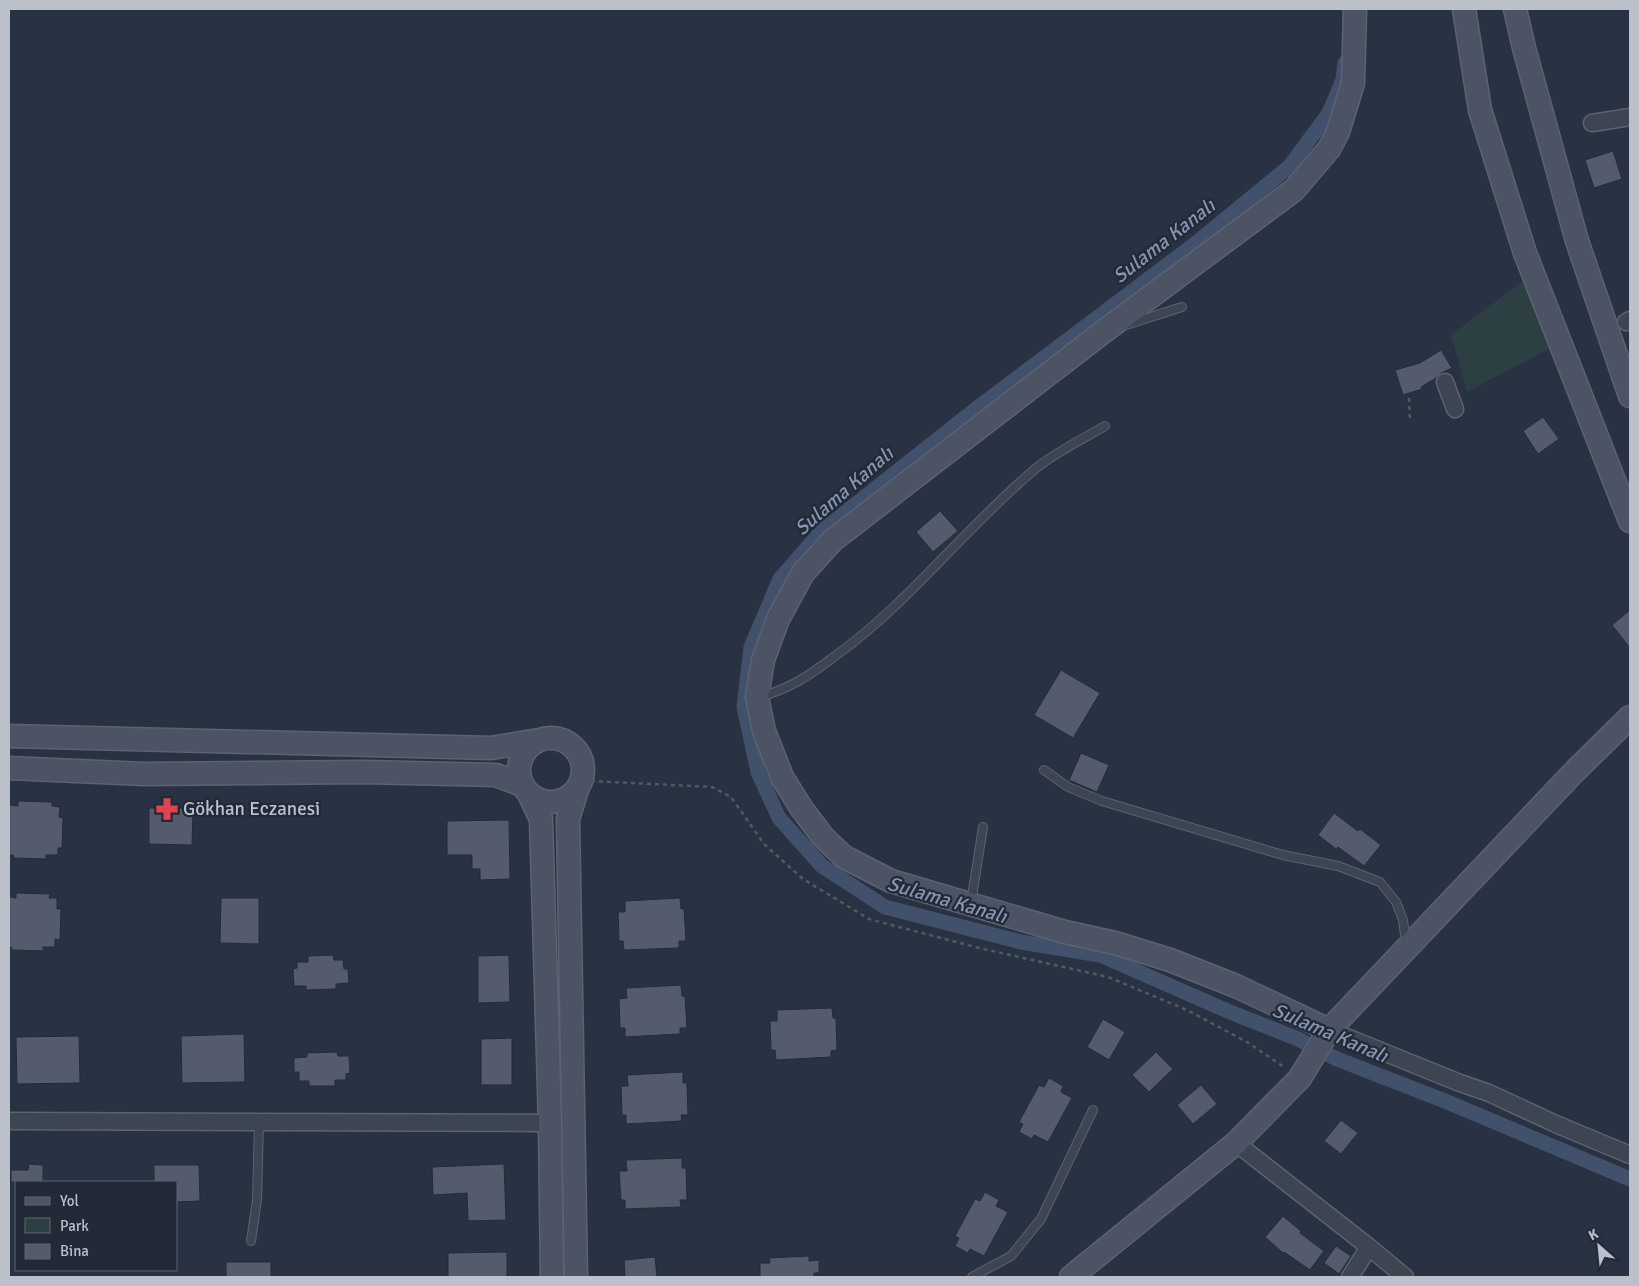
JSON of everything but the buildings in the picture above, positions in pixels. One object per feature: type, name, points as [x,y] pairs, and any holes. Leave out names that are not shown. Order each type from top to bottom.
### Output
[{"type":"main road","points":[[1327,1034],[1236,986],[1170,960],[1115,943],[1065,932],[891,881],[844,858],[823,837],[802,810],[782,777],[764,731],[757,697],[763,660],[778,619],[803,573],[833,540],[1103,332],[1294,190],[1329,149],[1338,132],[1353,83],[1354,9]]},
{"type":"main road","points":[[1464,9],[1480,110],[1525,253],[1630,521]]},
{"type":"main road","points":[[1515,9],[1577,241],[1630,396]]},
{"type":"main road","points":[[1071,1277],[1236,1143],[1304,1072],[1327,1034],[1568,778],[1629,720]]},
{"type":"main road","points":[[9,736],[491,748],[549,737],[560,738],[570,743],[577,750],[584,770],[568,819],[576,1277]]},
{"type":"main road","points":[[539,740],[523,754],[519,764],[519,775],[541,819],[550,1124],[552,1277]]},
{"type":"main road","points":[[9,768],[144,774],[364,772],[496,775],[526,789],[538,800],[554,802],[569,797],[580,785]]},
{"type":"street","points":[[1592,123],[1630,117]]},
{"type":"street","points":[[1445,382],[1455,409]]},
{"type":"street","points":[[1327,1034],[1489,1093],[1558,1125],[1630,1155]]},
{"type":"street","points":[[9,1121],[550,1124]]},
{"type":"street","points":[[1236,1143],[1405,1277]]},
{"type":"street","points":[[1350,1277],[1369,1247]]},
{"type":"lane","points":[[1103,332],[1182,307]]},
{"type":"lane","points":[[757,697],[779,692],[809,675],[851,645],[890,612],[982,517],[1036,468],[1105,426]]},
{"type":"lane","points":[[1044,770],[1068,787],[1102,801],[1284,855],[1338,866],[1380,882],[1396,902],[1403,920],[1407,949]]},
{"type":"lane","points":[[971,905],[983,827]]},
{"type":"lane","points":[[972,1277],[1011,1256],[1041,1219],[1094,1110]]},
{"type":"lane","points":[[251,1242],[258,1200],[258,1122]]},
{"type":"path","points":[[1409,398],[1410,422]]},
{"type":"path","points":[[580,785],[712,786],[731,797],[764,844],[803,879],[869,919],[979,948],[1108,977],[1187,1010],[1304,1072]]},
{"type":"green space","points":[[1527,278],[1556,345],[1467,392],[1451,335]]},
{"type":"waterway","name":"Sulama Kanalı","points":[[1345,63],[1343,80],[1329,113],[1290,166],[1195,244],[976,409],[822,531],[780,579],[751,647],[744,707],[758,772],[779,818],[822,866],[885,907],[1021,942],[1100,955],[1230,1012],[1298,1039],[1337,1059],[1445,1101],[1630,1179]]},
{"type":"place","name":"Gökhan Eczanesi","points":[[167,809]]}]
